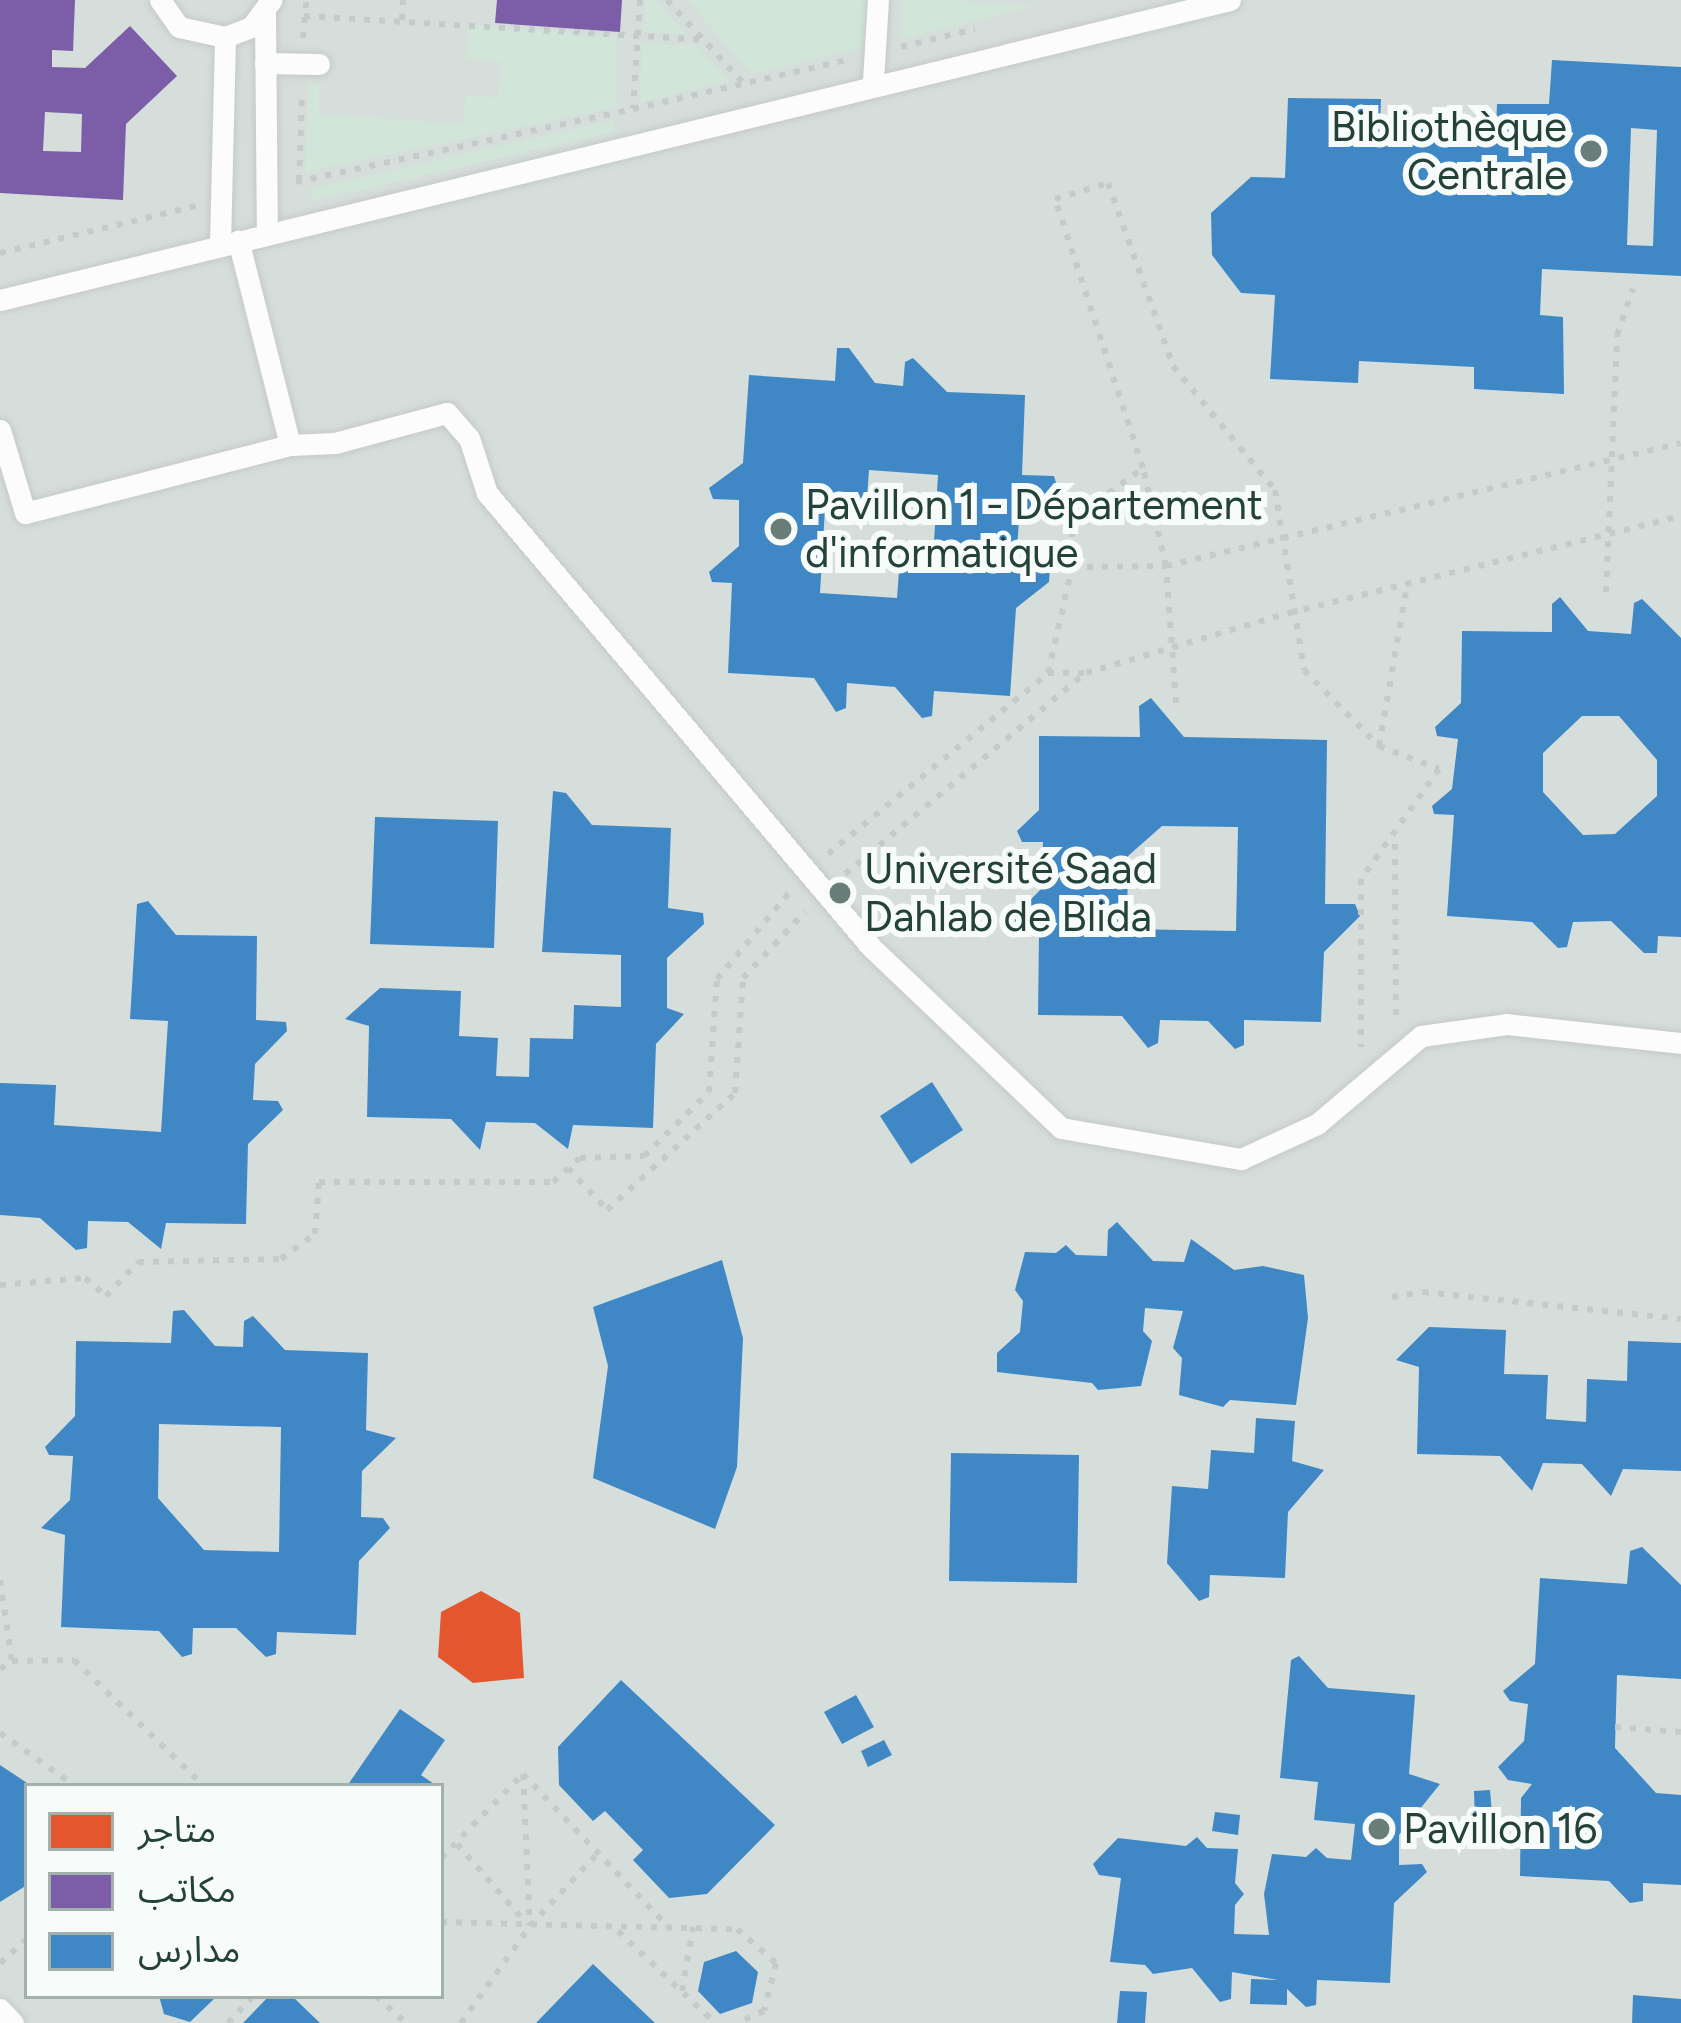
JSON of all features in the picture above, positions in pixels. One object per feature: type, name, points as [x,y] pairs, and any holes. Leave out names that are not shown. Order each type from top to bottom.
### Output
[{"type":"lane","points":[[160,0],[179,27],[225,37],[268,7]]},
{"type":"lane","points":[[873,81],[878,0]]},
{"type":"lane","points":[[0,300],[873,81],[1230,0]]},
{"type":"lane","points":[[268,7],[268,232]]},
{"type":"lane","points":[[225,37],[222,200],[229,242],[290,445]]},
{"type":"lane","points":[[265,63],[311,64]]},
{"type":"lane","points":[[0,430],[25,512],[290,445],[335,443],[447,413],[469,438],[487,493],[872,946],[1061,1128],[1240,1160],[1317,1124],[1420,1036],[1506,1024],[1681,1043]]},
{"type":"lane","points":[[0,2009],[13,2023]]},
{"type":"path","points":[[299,182],[311,64],[306,0]]},
{"type":"path","points":[[402,21],[403,0]]},
{"type":"path","points":[[633,109],[640,0]]},
{"type":"path","points":[[667,0],[744,84]]},
{"type":"path","points":[[304,16],[704,40]]},
{"type":"path","points":[[267,189],[985,27]]},
{"type":"path","points":[[1176,704],[1168,646],[1166,566],[1143,468],[1054,199],[1108,183],[1174,366],[1275,490],[1286,537],[1289,613],[1304,670],[1379,746],[1439,769],[1395,841],[1361,879],[1361,1087]]},
{"type":"path","points":[[0,254],[222,200]]},
{"type":"path","points":[[1606,592],[1617,335],[1633,290]]},
{"type":"path","points":[[1072,567],[1166,566],[1681,442]]},
{"type":"path","points":[[0,1286],[86,1278],[106,1296],[138,1262],[281,1259],[315,1234],[319,1182],[553,1182],[580,1158],[644,1156],[709,1091],[717,979],[809,870],[1048,673],[1072,567],[1072,519],[1143,468]]},
{"type":"path","points":[[1048,673],[1086,673],[1289,613],[1681,516]]},
{"type":"path","points":[[1379,746],[1407,585]]},
{"type":"path","points":[[568,1168],[607,1210],[735,1093],[743,977],[826,890],[1086,673]]},
{"type":"path","points":[[1395,841],[1396,1058]]},
{"type":"path","points":[[1392,1297],[1423,1292],[1681,1319]]},
{"type":"path","points":[[0,1580],[12,1661]]},
{"type":"path","points":[[0,1669],[12,1661],[74,1660],[201,1783]]},
{"type":"path","points":[[1616,1727],[1681,1732]]},
{"type":"path","points":[[0,1733],[71,1783]]},
{"type":"path","points":[[444,1855],[524,1774]]},
{"type":"path","points":[[524,1774],[669,1928]]},
{"type":"path","points":[[524,1774],[530,1926]]},
{"type":"path","points":[[456,1843],[530,1926]]},
{"type":"path","points":[[461,2023],[530,1926],[596,1855]]},
{"type":"path","points":[[444,1922],[737,1929],[776,1963],[764,2011],[737,2023]]},
{"type":"path","points":[[682,1991],[693,1927]]},
{"type":"path","points":[[616,1928],[715,2023]]},
{"type":"path","points":[[228,2023],[251,1999]]},
{"type":"path","points":[[379,1999],[406,2023]]},
{"type":"shaded area","name":"Université Saad Dahlab de Blida","points":[[0,0],[1681,0],[1681,2023],[0,2023]]},
{"type":"green space","points":[[646,0],[655,0],[686,34],[643,32]]},
{"type":"green space","points":[[687,0],[867,0],[865,47],[751,74]]},
{"type":"green space","points":[[903,0],[947,0],[1035,6],[902,39]]},
{"type":"green space","points":[[468,25],[617,37],[616,107],[305,172],[309,84],[319,85],[319,114],[463,124],[466,95],[498,98],[501,62],[467,59]]},
{"type":"green space","points":[[642,44],[696,45],[729,81],[640,102]]},
{"type":"green space","points":[[614,120],[613,132],[313,201],[310,189]]},
{"type":"building: متاجر","points":[[481,1591],[520,1613],[524,1678],[473,1683],[438,1657],[441,1612]]},
{"type":"building: مكاتب","points":[[0,0],[75,0],[73,51],[52,50],[52,67],[85,68],[130,26],[177,76],[126,124],[123,200],[0,193]],"holes":[[[45,112],[82,114],[81,152],[43,151]]]},
{"type":"building: مكاتب","points":[[497,0],[622,0],[620,32],[495,23]]},
{"type":"building: مدارس","points":[[1552,60],[1681,67],[1681,276],[1542,269],[1540,315],[1563,317],[1564,394],[1474,389],[1474,367],[1359,361],[1358,383],[1270,379],[1275,295],[1241,293],[1212,255],[1211,213],[1251,177],[1285,178],[1288,98],[1381,99],[1380,126],[1496,129],[1497,104],[1549,104]],"holes":[[[1631,128],[1657,130],[1653,246],[1627,245]]]},
{"type":"building: مدارس","name":"Pavillon 1 - Département d'informatique","points":[[837,348],[849,348],[875,383],[903,386],[905,362],[913,358],[947,392],[1025,395],[1022,475],[1054,476],[1057,486],[1019,520],[1016,565],[1050,567],[1049,582],[1016,608],[1010,696],[934,691],[932,716],[922,718],[895,687],[847,683],[846,708],[836,712],[814,678],[728,673],[732,583],[712,582],[709,572],[739,546],[739,500],[713,499],[709,488],[743,463],[749,375],[835,381]],"holes":[[[869,470],[938,475],[933,559],[900,557],[897,598],[820,593],[825,509],[866,512]]]},
{"type":"building: مدارس","points":[[1560,597],[1588,631],[1631,634],[1634,603],[1642,599],[1681,638],[1681,937],[1658,936],[1657,953],[1644,953],[1611,921],[1573,922],[1567,947],[1558,948],[1532,922],[1447,916],[1454,815],[1434,814],[1432,806],[1452,789],[1458,739],[1437,736],[1435,727],[1461,703],[1462,631],[1552,632],[1552,604]],"holes":[[[1582,716],[1619,716],[1657,760],[1657,796],[1615,834],[1583,835],[1543,792],[1543,753]]]},
{"type":"building: مدارس","points":[[1151,698],[1184,737],[1327,740],[1325,904],[1355,904],[1360,916],[1324,952],[1321,1022],[1244,1020],[1244,1045],[1235,1049],[1208,1021],[1160,1020],[1158,1043],[1148,1048],[1122,1016],[1038,1015],[1039,933],[1014,933],[1011,920],[1041,889],[1043,842],[1022,842],[1017,831],[1039,810],[1039,736],[1140,737],[1139,706]],"holes":[[[1162,826],[1238,827],[1236,931],[1127,929],[1128,856]]]},
{"type":"building: مدارس","points":[[553,791],[566,793],[592,825],[671,828],[668,908],[703,913],[704,924],[667,958],[667,1008],[684,1014],[656,1044],[653,1128],[573,1125],[568,1149],[535,1123],[486,1122],[480,1150],[451,1119],[367,1117],[369,1026],[345,1019],[380,988],[461,991],[459,1036],[498,1038],[496,1076],[529,1077],[530,1038],[573,1039],[574,1005],[621,1007],[621,955],[542,952]]},
{"type":"building: مدارس","points":[[375,817],[498,821],[494,948],[370,944]]},
{"type":"building: مدارس","points":[[148,901],[176,935],[257,936],[256,1020],[286,1022],[287,1031],[255,1064],[253,1100],[278,1101],[283,1110],[248,1144],[246,1224],[166,1223],[161,1249],[128,1222],[88,1221],[87,1248],[76,1250],[40,1218],[0,1215],[0,1083],[56,1085],[54,1125],[161,1132],[168,1021],[130,1019],[137,904]]},
{"type":"building: مدارس","points":[[932,1082],[963,1130],[911,1164],[880,1116]]},
{"type":"building: مدارس","points":[[1117,1222],[1153,1261],[1184,1262],[1191,1239],[1234,1270],[1263,1266],[1304,1275],[1308,1318],[1296,1405],[1230,1400],[1223,1407],[1179,1395],[1182,1358],[1173,1348],[1183,1311],[1145,1308],[1143,1331],[1152,1341],[1141,1386],[1098,1390],[1092,1383],[997,1372],[997,1353],[1020,1332],[1023,1301],[1015,1290],[1025,1252],[1056,1253],[1066,1245],[1076,1255],[1107,1256],[1108,1230]]},
{"type":"building: مدارس","points":[[722,1260],[743,1338],[737,1467],[715,1529],[593,1478],[608,1366],[593,1307]]},
{"type":"building: مدارس","points":[[184,1310],[215,1346],[243,1347],[244,1321],[253,1316],[285,1350],[368,1353],[366,1430],[396,1438],[362,1471],[361,1517],[383,1518],[390,1528],[359,1561],[356,1635],[277,1632],[276,1654],[266,1657],[236,1628],[193,1628],[192,1654],[182,1657],[159,1631],[61,1627],[65,1535],[41,1528],[70,1500],[73,1456],[49,1455],[45,1447],[75,1416],[76,1341],[171,1343],[173,1311]],"holes":[[[159,1424],[281,1427],[279,1552],[204,1550],[158,1498]]]},
{"type":"building: مدارس","points":[[1429,1327],[1506,1330],[1504,1374],[1548,1375],[1546,1419],[1586,1422],[1587,1379],[1627,1381],[1628,1341],[1681,1343],[1681,1471],[1623,1469],[1611,1496],[1582,1464],[1543,1463],[1532,1491],[1500,1456],[1417,1454],[1419,1367],[1396,1360]]},
{"type":"building: مدارس","points":[[1256,1418],[1295,1421],[1292,1461],[1324,1470],[1288,1512],[1285,1578],[1210,1575],[1209,1597],[1199,1601],[1167,1563],[1172,1486],[1208,1489],[1211,1450],[1254,1453]]},
{"type":"building: مدارس","points":[[951,1453],[1079,1455],[1077,1583],[949,1581]]},
{"type":"building: مدارس","points":[[1642,1547],[1681,1585],[1681,1679],[1617,1675],[1615,1748],[1656,1793],[1681,1795],[1681,1885],[1643,1883],[1643,1901],[1630,1903],[1609,1881],[1520,1876],[1521,1798],[1532,1784],[1508,1780],[1498,1767],[1524,1741],[1528,1704],[1510,1701],[1503,1691],[1535,1664],[1540,1578],[1627,1584],[1630,1551]]},
{"type":"building: مدارس","name":"Pavillon 16","points":[[1299,1656],[1328,1688],[1415,1695],[1409,1774],[1440,1784],[1399,1835],[1399,1865],[1422,1864],[1427,1872],[1394,1903],[1390,1983],[1317,1980],[1316,2005],[1306,2007],[1287,1989],[1287,2005],[1250,2004],[1251,1979],[1278,1980],[1232,1972],[1231,1999],[1220,2002],[1192,1968],[1153,1974],[1145,1965],[1110,1962],[1121,1878],[1099,1875],[1093,1864],[1118,1838],[1186,1846],[1197,1837],[1207,1848],[1238,1849],[1235,1883],[1244,1894],[1235,1905],[1234,1934],[1269,1935],[1264,1894],[1272,1854],[1306,1857],[1316,1848],[1327,1858],[1351,1860],[1355,1824],[1314,1820],[1318,1782],[1280,1778],[1291,1660]]},
{"type":"building: مدارس","points":[[621,1680],[775,1825],[707,1894],[669,1898],[633,1860],[643,1850],[605,1811],[593,1821],[559,1785],[558,1747]]},
{"type":"building: مدارس","points":[[856,1695],[874,1727],[842,1744],[824,1712]]},
{"type":"building: مدارس","points":[[400,1709],[445,1740],[421,1775],[433,1783],[349,1783]]},
{"type":"building: مدارس","points":[[884,1740],[892,1755],[868,1767],[861,1751]]},
{"type":"building: مدارس","points":[[0,1765],[27,1783],[24,1887],[0,1902]]},
{"type":"building: مدارس","points":[[1490,1790],[1493,1825],[1475,1826],[1474,1791]]},
{"type":"building: مدارس","points":[[1215,1812],[1240,1815],[1238,1835],[1212,1831]]},
{"type":"building: مدارس","points":[[736,1951],[758,1972],[752,2003],[720,2014],[698,1991],[704,1962]]},
{"type":"building: مدارس","points":[[593,1964],[655,2023],[536,2023]]},
{"type":"building: مدارس","points":[[1120,1991],[1147,1992],[1145,2023],[1117,2023]]},
{"type":"building: مدارس","points":[[1633,1995],[1681,1999],[1681,2023],[1632,2023]]},
{"type":"building: مدارس","points":[[160,1999],[214,1999],[190,2022],[164,2014]]},
{"type":"building: مدارس","points":[[266,1999],[295,1999],[320,2023],[243,2023]]},
{"type":"place","name":"Bibliothèque Centrale","points":[[1591,151]]},
{"type":"place","name":"Pavillon 1 - Département d'informatique","points":[[781,529]]},
{"type":"place","name":"Université Saad Dahlab de Blida","points":[[840,893]]},
{"type":"place","name":"Pavillon 16","points":[[1379,1829]]}]
